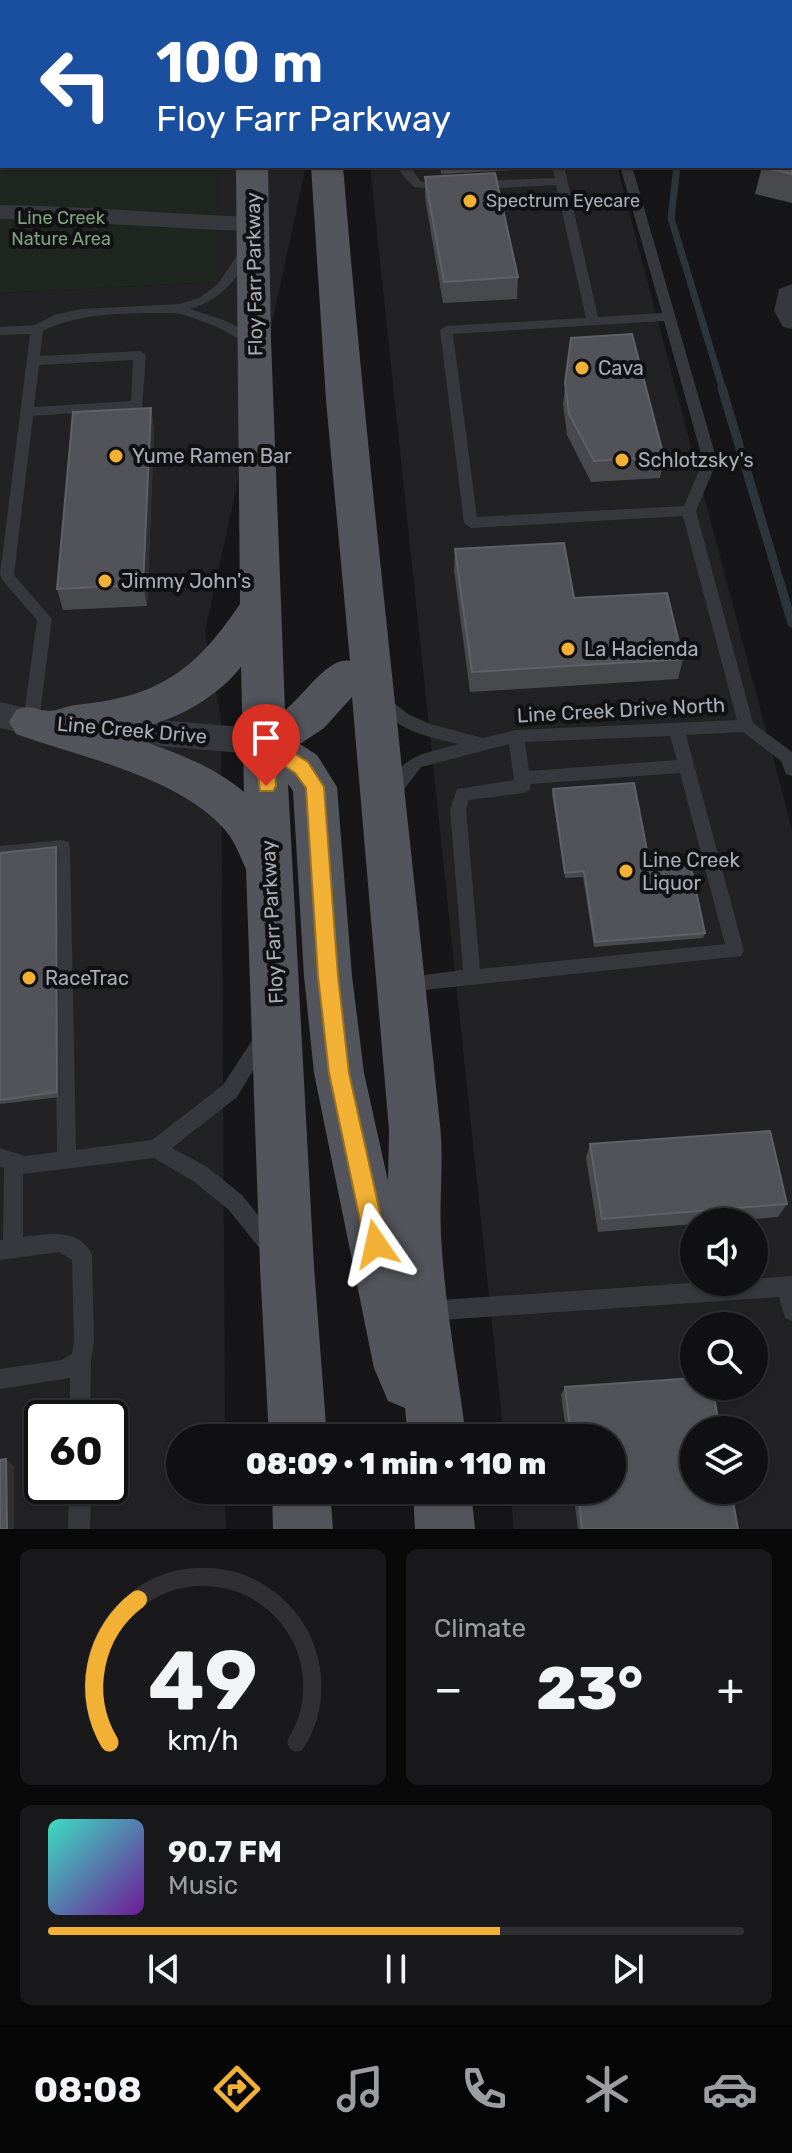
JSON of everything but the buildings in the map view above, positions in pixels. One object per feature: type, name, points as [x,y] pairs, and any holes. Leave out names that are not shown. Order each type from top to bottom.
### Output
[{"type":"main road","name":"Floy Farr Parkway","points":[[252,168],[253,340],[264,742],[287,1267],[297,1424]]},
{"type":"main road","points":[[327,168],[344,400],[361,544],[358,682],[386,1128],[414,1236]]},
{"type":"main road","points":[[31,720],[104,720],[163,704],[188,691],[217,667],[261,605]]},
{"type":"main road","points":[[358,682],[304,722],[264,742],[301,768],[315,787],[328,976],[339,1073],[402,1368],[428,1424]]},
{"type":"main road","points":[[358,682],[384,828],[415,1130],[414,1236],[434,1424]]},
{"type":"main road","points":[[31,720],[161,768],[214,792],[241,817],[270,868]]},
{"type":"main road","points":[[302,1504],[303,1529]]},
{"type":"main road","points":[[443,1504],[445,1529]]},
{"type":"street","points":[[0,212],[102,214],[254,232]]},
{"type":"street","points":[[792,292],[788,295],[787,311],[792,321]]},
{"type":"street","name":"Line Creek Drive","points":[[31,720],[264,742]]},
{"type":"lane","points":[[404,168],[418,185],[448,187],[561,181]]},
{"type":"lane","points":[[558,168],[593,321]]},
{"type":"lane","points":[[627,168],[710,461],[689,511],[746,726]]},
{"type":"lane","points":[[565,200],[634,197]]},
{"type":"lane","points":[[0,331],[37,329],[50,319],[72,312],[175,309],[198,302],[221,288],[254,232]]},
{"type":"lane","points":[[175,309],[222,324],[253,340]]},
{"type":"lane","points":[[668,317],[446,330],[471,523],[689,511]]},
{"type":"lane","points":[[31,720],[45,619],[7,576],[37,329]]},
{"type":"lane","points":[[26,412],[137,405],[140,355],[33,361]]},
{"type":"lane","name":"Line Creek Drive North","points":[[358,682],[393,714],[408,723],[483,743]]},
{"type":"lane","name":"Line Creek Drive North","points":[[384,828],[398,785],[416,762],[516,736],[746,726],[787,757],[792,769]]},
{"type":"lane","points":[[400,984],[735,951],[676,728]]},
{"type":"lane","points":[[472,976],[458,809],[463,794],[523,786],[516,736]]},
{"type":"lane","points":[[522,778],[686,766]]},
{"type":"lane","points":[[0,853],[62,847],[67,1160]]},
{"type":"lane","points":[[80,1400],[84,1352],[82,1255],[61,1242],[6,1249],[7,1160],[25,1165],[156,1149],[230,1091],[276,1017]]},
{"type":"lane","points":[[156,1149],[200,1174],[235,1202],[287,1267]]},
{"type":"lane","points":[[422,1311],[789,1286],[792,1311]]},
{"type":"lane","points":[[0,1379],[65,1370],[81,1360]]},
{"type":"lane","points":[[79,1529],[80,1504]]},
{"type":"shaded area","points":[[217,168],[306,168],[205,632],[221,719],[225,1424],[166,1424],[166,1504],[225,1504],[226,1529],[0,1529],[0,293],[215,282]]},
{"type":"shaded area","points":[[370,168],[618,168],[792,829],[792,1529],[514,1529],[511,1504],[626,1504],[626,1424],[503,1424]]},
{"type":"green space","name":"Line Creek Nature Area","points":[[0,168],[217,168],[216,282],[0,293]]},
{"type":"waterway","points":[[677,168],[671,218],[723,390]]},
{"type":"waterway","points":[[722,388],[792,623]]},
{"type":"place","name":"Spectrum Eyecare","points":[[470,201]]},
{"type":"place","name":"Cava","points":[[582,368]]},
{"type":"place","name":"Yume Ramen Bar","points":[[116,456]]},
{"type":"place","name":"Schlotzsky's","points":[[622,460]]},
{"type":"place","name":"Jimmy John's","points":[[105,581]]},
{"type":"place","name":"La Hacienda","points":[[568,649]]},
{"type":"place","name":"Line Creek Liquor","points":[[626,871]]},
{"type":"place","name":"RaceTrac","points":[[29,978]]},
{"type":"route","points":[[266,786],[264,742],[301,768],[315,787],[328,976],[339,1073],[376,1244]]}]
